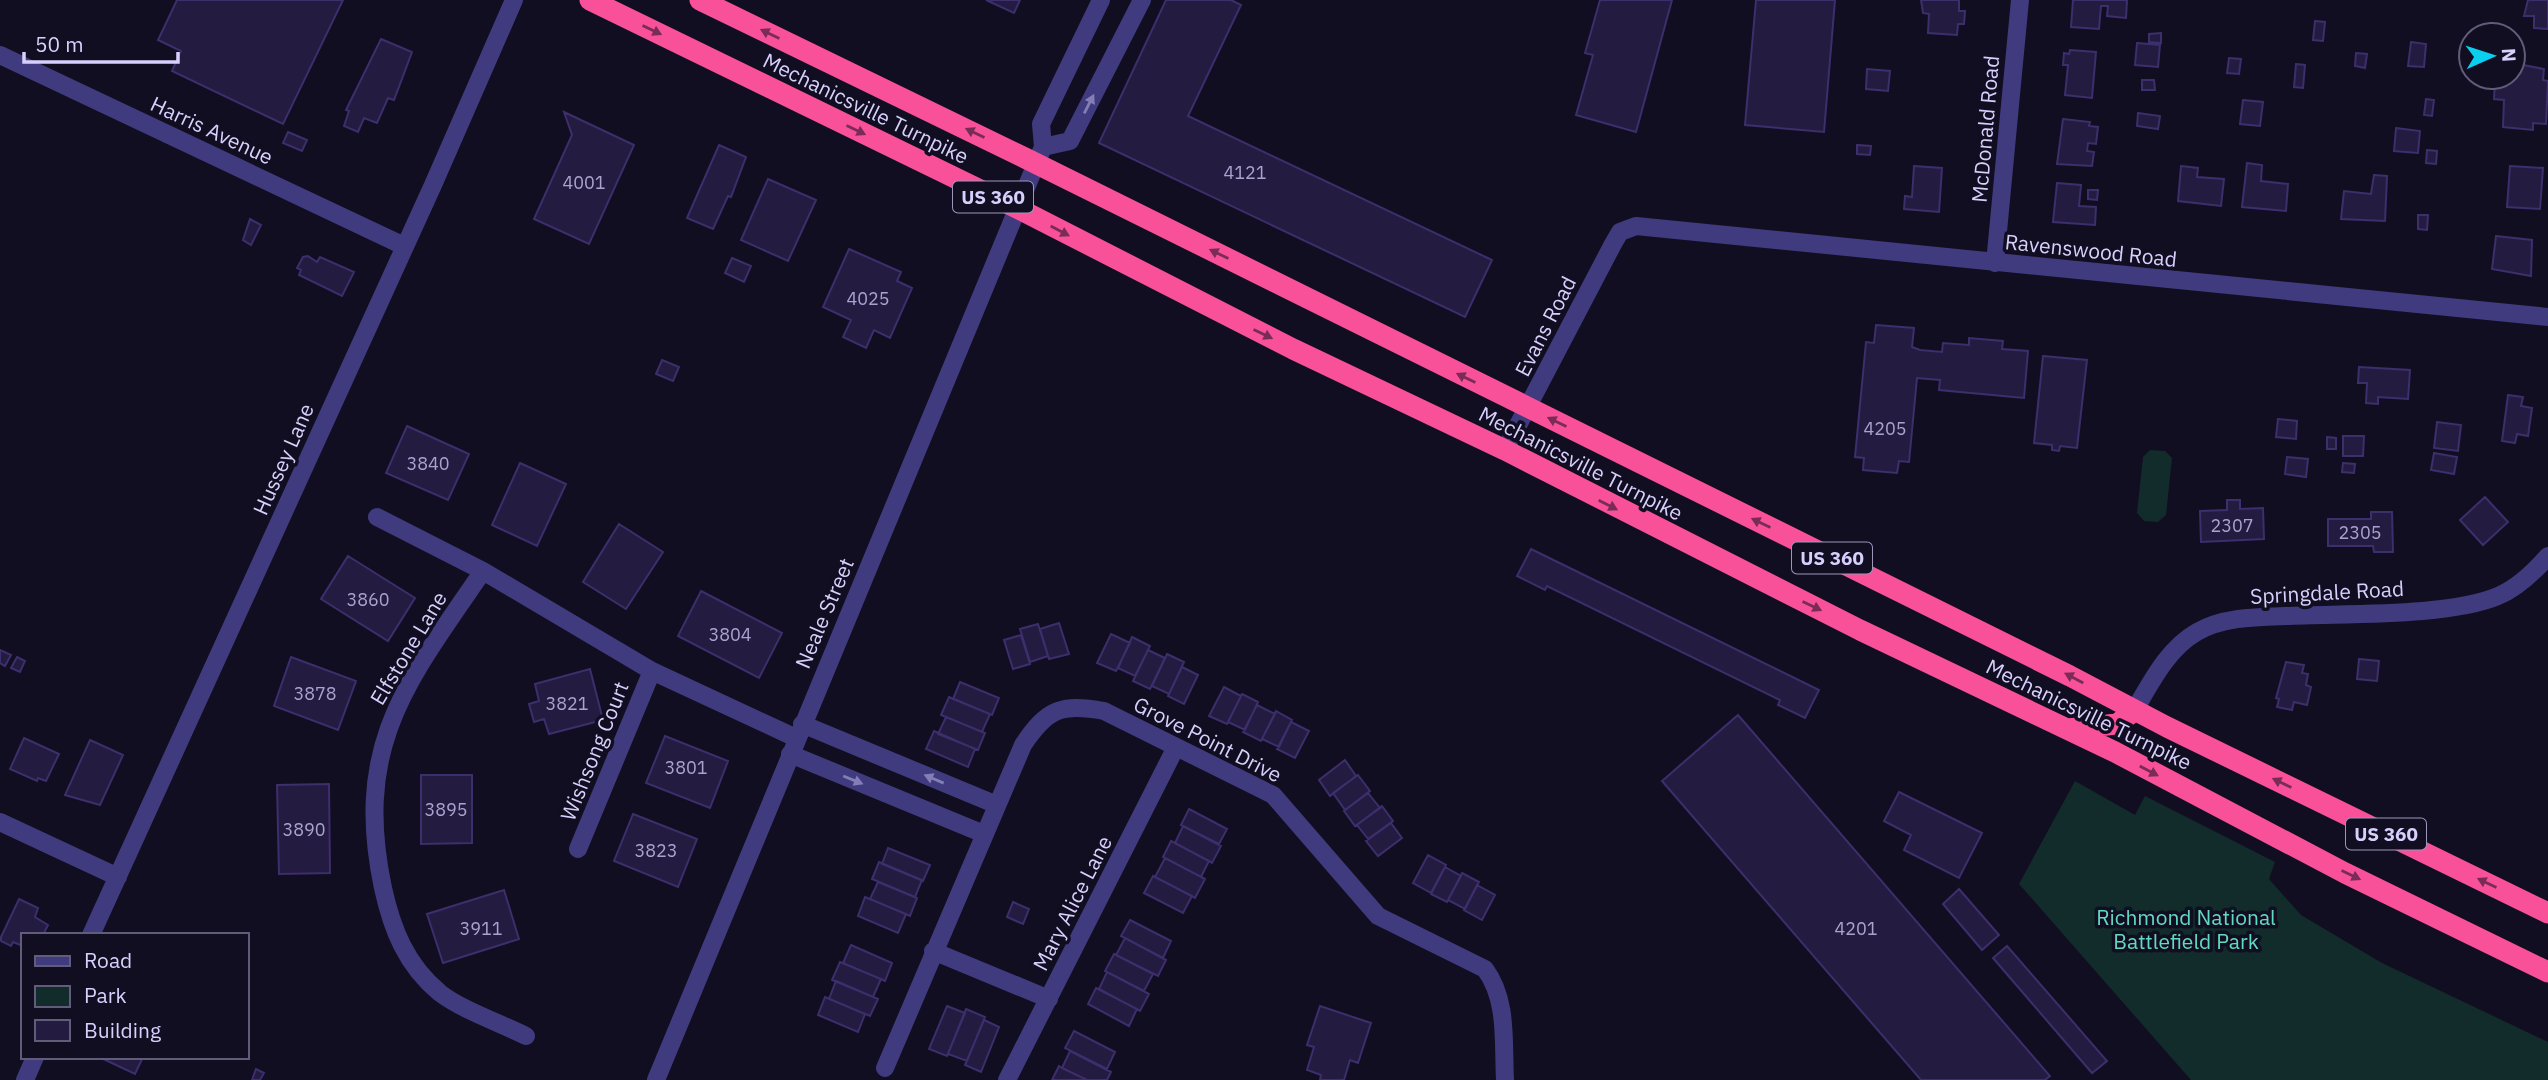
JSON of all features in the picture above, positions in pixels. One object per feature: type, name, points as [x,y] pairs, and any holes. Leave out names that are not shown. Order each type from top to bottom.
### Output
[{"type":"highway","name":"Mechanicsville Turnpike","points":[[590,0],[1017,208],[1211,308],[1505,450],[1622,512],[2115,752],[2345,873],[2548,972]]},
{"type":"highway","name":"Mechanicsville Turnpike","points":[[700,0],[1040,155],[1527,408],[2070,676],[2134,711],[2548,913]]},
{"type":"highway","points":[[2066,730],[2117,724],[2134,711]]},
{"type":"highway","points":[[2115,752],[2121,734],[2128,730],[2167,727]]},
{"type":"street","name":"Hussey Lane","points":[[92,933],[514,0]]},
{"type":"street","name":"Neale Street","points":[[656,1080],[1040,155],[1041,124],[1101,0]]},
{"type":"street","points":[[1040,155],[1070,141],[1142,0]]},
{"type":"street","name":"McDonald Road","points":[[1995,263],[2021,0]]},
{"type":"street","name":"Harris Avenue","points":[[0,55],[404,246]]},
{"type":"street","name":"Ravenswood Road","points":[[1630,228],[1636,226],[2548,317]]},
{"type":"street","name":"Evans Road","points":[[1505,450],[1612,244],[1620,232],[1630,228]]},
{"type":"street","points":[[377,517],[483,571],[652,671],[796,739],[984,834]]},
{"type":"street","name":"Springdale Road","points":[[2134,711],[2164,662],[2182,642],[2218,623],[2255,617],[2475,603],[2499,596],[2517,586],[2548,556]]},
{"type":"street","name":"Elfstone Lane","points":[[483,571],[399,700],[384,736],[376,772],[375,840],[387,909],[398,942],[418,970],[441,994],[526,1036]]},
{"type":"street","name":"Wishsong Court","points":[[578,849],[652,671]]},
{"type":"street","name":"Grove Point Drive","points":[[885,1068],[1023,745],[1041,719],[1058,709],[1083,708],[1104,711],[1273,795],[1378,916],[1485,969],[1496,984],[1500,999],[1505,1080]]},
{"type":"street","points":[[796,739],[997,805]]},
{"type":"street","name":"Mary Alice Lane","points":[[1007,1080],[1176,747]]},
{"type":"street","points":[[0,822],[118,877]]},
{"type":"street","points":[[933,951],[1049,999]]},
{"type":"street","points":[[25,1080],[35,1059]]},
{"type":"green space","points":[[2150,450],[2165,451],[2172,458],[2166,515],[2158,522],[2144,521],[2137,513],[2143,457]]},
{"type":"green space","name":"Richmond National Battlefield Park","points":[[2075,781],[2135,815],[2145,796],[2275,862],[2269,879],[2301,915],[2382,963],[2548,1042],[2548,1080],[2191,1080],[2019,884]]},
{"type":"building","points":[[177,0],[343,0],[283,124],[172,71],[181,51],[158,40]]},
{"type":"building","points":[[986,0],[1020,0],[1014,13]]},
{"type":"building","points":[[1166,0],[1231,0],[1241,5],[1188,116],[1492,260],[1465,317],[1099,143]]},
{"type":"building","points":[[1600,0],[1672,0],[1636,132],[1576,115],[1593,55],[1585,53]]},
{"type":"building","points":[[1756,0],[1835,0],[1824,132],[1745,125]]},
{"type":"building","points":[[1921,0],[1959,0],[1959,11],[1965,11],[1964,24],[1958,24],[1957,35],[1928,33],[1929,14],[1923,13]]},
{"type":"building","points":[[2073,0],[2127,0],[2126,18],[2107,16],[2108,6],[2101,6],[2099,29],[2071,27]]},
{"type":"building","points":[[2528,0],[2548,0],[2548,29],[2534,28],[2534,16],[2524,16]]},
{"type":"building","points":[[2315,21],[2325,22],[2323,41],[2313,40]]},
{"type":"building","points":[[2161,33],[2161,43],[2149,42],[2149,34]]},
{"type":"building","points":[[381,39],[412,52],[394,100],[388,98],[377,123],[364,118],[358,132],[344,126],[349,111],[346,110]]},
{"type":"building","points":[[2411,42],[2426,44],[2424,67],[2408,66]]},
{"type":"building","points":[[2137,43],[2160,45],[2158,67],[2135,65]]},
{"type":"building","points":[[2070,50],[2096,52],[2092,98],[2065,95],[2068,65],[2063,65],[2064,53],[2069,54]]},
{"type":"building","points":[[2356,53],[2367,54],[2365,68],[2355,66]]},
{"type":"building","points":[[2229,58],[2241,59],[2239,74],[2227,73]]},
{"type":"building","points":[[2296,64],[2305,65],[2303,88],[2294,87]]},
{"type":"building","points":[[2527,66],[2544,69],[2543,80],[2548,81],[2546,124],[2533,123],[2533,130],[2503,127],[2504,100],[2494,99],[2494,91],[2527,91]]},
{"type":"building","points":[[1867,69],[1890,71],[1888,91],[1866,89]]},
{"type":"building","points":[[2142,80],[2154,80],[2155,90],[2142,90]]},
{"type":"building","points":[[2426,99],[2434,100],[2432,116],[2424,115]]},
{"type":"building","points":[[2243,100],[2263,102],[2260,126],[2240,124]]},
{"type":"building","points":[[564,112],[634,145],[589,244],[534,219],[572,135]]},
{"type":"building","points":[[2138,113],[2160,116],[2158,129],[2137,126]]},
{"type":"building","points":[[2063,119],[2090,122],[2089,126],[2098,127],[2096,144],[2088,143],[2087,151],[2094,152],[2092,166],[2057,164]]},
{"type":"building","points":[[2396,128],[2420,131],[2418,153],[2394,151]]},
{"type":"building","points":[[288,132],[307,140],[302,151],[283,143]]},
{"type":"building","points":[[719,145],[746,157],[731,197],[728,196],[713,229],[687,218]]},
{"type":"building","points":[[1857,145],[1871,146],[1870,155],[1857,154]]},
{"type":"building","points":[[2427,150],[2437,151],[2436,164],[2426,163]]},
{"type":"building","points":[[2247,163],[2262,165],[2261,181],[2288,184],[2286,211],[2242,207]]},
{"type":"building","points":[[1914,166],[1942,168],[1939,212],[1904,209],[1905,196],[1912,197]]},
{"type":"building","points":[[2181,166],[2198,168],[2197,177],[2224,179],[2221,206],[2178,201]]},
{"type":"building","points":[[2510,166],[2543,168],[2540,209],[2507,207]]},
{"type":"building","points":[[2374,175],[2387,176],[2385,221],[2341,219],[2344,191],[2371,194]]},
{"type":"building","points":[[768,179],[816,200],[788,261],[741,240]]},
{"type":"building","points":[[2057,183],[2081,185],[2079,206],[2096,207],[2095,225],[2053,222]]},
{"type":"building","points":[[2088,190],[2098,190],[2097,200],[2088,199]]},
{"type":"building","points":[[2418,215],[2428,215],[2427,230],[2418,229]]},
{"type":"building","points":[[250,219],[261,225],[251,245],[243,240]]},
{"type":"building","points":[[2496,236],[2532,240],[2531,276],[2492,269]]},
{"type":"building","points":[[849,249],[901,272],[897,281],[912,288],[890,338],[874,330],[866,348],[843,337],[851,320],[823,307]]},
{"type":"building","points":[[308,256],[317,262],[320,257],[354,272],[342,296],[299,275],[301,270],[297,268],[303,257]]},
{"type":"building","points":[[732,258],[751,266],[744,282],[725,273]]},
{"type":"building","points":[[1876,325],[1914,328],[1912,347],[1920,350],[1942,352],[1943,343],[1969,345],[1969,338],[2003,341],[2002,349],[2028,351],[2024,398],[1939,390],[1940,380],[1917,378],[1909,462],[1899,461],[1897,473],[1863,470],[1864,458],[1855,457],[1866,342],[1874,343]]},
{"type":"building","points":[[2043,356],[2087,360],[2077,448],[2060,446],[2059,451],[2052,450],[2052,445],[2034,443]]},
{"type":"building","points":[[662,360],[679,367],[673,381],[656,374]]},
{"type":"building","points":[[2359,367],[2410,370],[2408,399],[2378,397],[2378,404],[2366,403],[2367,383],[2358,383]]},
{"type":"building","points":[[2508,395],[2523,397],[2521,406],[2532,408],[2528,436],[2517,434],[2515,443],[2502,441]]},
{"type":"building","points":[[2278,419],[2297,421],[2296,439],[2276,437]]},
{"type":"building","points":[[2437,422],[2461,425],[2458,451],[2434,448]]},
{"type":"building","points":[[407,426],[469,454],[448,500],[386,473]]},
{"type":"building","points":[[2343,436],[2364,436],[2363,456],[2343,456]]},
{"type":"building","points":[[2327,437],[2336,438],[2336,449],[2327,449]]},
{"type":"building","points":[[2434,453],[2457,457],[2454,474],[2431,470]]},
{"type":"building","points":[[2287,457],[2308,459],[2306,477],[2285,474]]},
{"type":"building","points":[[520,463],[566,484],[537,546],[492,525]]},
{"type":"building","points":[[2343,463],[2355,464],[2354,473],[2342,472]]},
{"type":"building","points":[[2485,497],[2508,522],[2483,545],[2460,520]]},
{"type":"building","points":[[2227,500],[2240,500],[2240,509],[2263,508],[2264,539],[2201,542],[2200,511],[2227,510]]},
{"type":"building","points":[[2371,512],[2392,512],[2393,552],[2374,552],[2373,546],[2328,546],[2328,519],[2371,519]]},
{"type":"building","points":[[619,524],[663,552],[626,609],[583,582]]},
{"type":"building","points":[[1531,549],[1819,690],[1805,718],[1778,705],[1780,700],[1547,586],[1545,590],[1517,576]]},
{"type":"building","points":[[348,556],[415,598],[388,641],[321,599]]},
{"type":"building","points":[[701,591],[782,633],[759,678],[678,636]]},
{"type":"building","points":[[1059,623],[1069,654],[1049,659],[1040,629]]},
{"type":"building","points":[[1038,624],[1048,656],[1030,662],[1020,629]]},
{"type":"building","points":[[1111,634],[1130,643],[1116,671],[1097,663]]},
{"type":"building","points":[[1021,635],[1030,664],[1013,669],[1004,640]]},
{"type":"building","points":[[1132,637],[1150,646],[1135,676],[1118,668]]},
{"type":"building","points":[[0,650],[11,655],[5,666],[0,663]]},
{"type":"building","points":[[1148,650],[1165,658],[1150,689],[1133,681]]},
{"type":"building","points":[[1167,654],[1184,662],[1169,694],[1152,686]]},
{"type":"building","points":[[17,657],[25,661],[20,672],[11,668]]},
{"type":"building","points":[[291,657],[356,681],[338,730],[274,706]]},
{"type":"building","points":[[2359,659],[2379,661],[2377,681],[2357,679]]},
{"type":"building","points":[[2286,662],[2304,665],[2302,673],[2308,674],[2306,685],[2311,687],[2307,705],[2294,702],[2292,710],[2277,707],[2279,699],[2276,698]]},
{"type":"building","points":[[1182,667],[1198,675],[1184,704],[1168,696]]},
{"type":"building","points":[[590,669],[603,720],[549,734],[544,719],[534,722],[529,704],[539,701],[535,684]]},
{"type":"building","points":[[960,682],[999,698],[992,715],[953,699]]},
{"type":"building","points":[[1224,687],[1241,696],[1227,724],[1209,716]]},
{"type":"building","points":[[1242,694],[1258,702],[1245,730],[1228,722]]},
{"type":"building","points":[[949,697],[990,714],[982,732],[941,715]]},
{"type":"building","points":[[1257,705],[1275,714],[1261,741],[1243,732]]},
{"type":"building","points":[[1276,711],[1292,720],[1279,747],[1262,739]]},
{"type":"building","points":[[1738,715],[2050,1076],[2045,1080],[1921,1080],[1662,781]]},
{"type":"building","points":[[946,717],[985,733],[978,750],[938,734]]},
{"type":"building","points":[[1291,722],[1309,731],[1295,758],[1277,749]]},
{"type":"building","points":[[934,731],[975,749],[968,767],[926,749]]},
{"type":"building","points":[[665,736],[728,761],[710,808],[646,783]]},
{"type":"building","points":[[24,738],[59,754],[46,781],[38,778],[37,781],[10,769]]},
{"type":"building","points":[[90,740],[123,755],[100,805],[65,795]]},
{"type":"building","points":[[1345,760],[1356,776],[1330,796],[1319,780]]},
{"type":"building","points":[[421,775],[472,775],[472,843],[421,844]]},
{"type":"building","points":[[1358,775],[1370,791],[1345,810],[1333,793]]},
{"type":"building","points":[[329,784],[330,873],[279,874],[277,785]]},
{"type":"building","points":[[1899,792],[1982,833],[1959,878],[1904,850],[1911,835],[1884,821]]},
{"type":"building","points":[[1368,793],[1380,808],[1355,826],[1344,811]]},
{"type":"building","points":[[1382,806],[1393,821],[1368,839],[1357,825]]},
{"type":"building","points":[[1189,809],[1227,829],[1219,844],[1181,825]]},
{"type":"building","points":[[633,814],[697,839],[678,887],[614,861]]},
{"type":"building","points":[[1391,823],[1402,838],[1378,856],[1366,841]]},
{"type":"building","points":[[1183,826],[1221,846],[1212,863],[1175,843]]},
{"type":"building","points":[[1171,841],[1209,861],[1201,877],[1163,857]]},
{"type":"building","points":[[888,848],[930,865],[923,881],[882,864]]},
{"type":"building","points":[[1428,855],[1446,865],[1431,893],[1413,883]]},
{"type":"building","points":[[1165,858],[1205,879],[1195,898],[1155,877]]},
{"type":"building","points":[[879,862],[922,880],[915,897],[872,879]]},
{"type":"building","points":[[1445,867],[1461,876],[1447,902],[1431,894]]},
{"type":"building","points":[[1462,873],[1479,882],[1465,909],[1448,900]]},
{"type":"building","points":[[1153,876],[1192,896],[1183,913],[1144,893]]},
{"type":"building","points":[[878,882],[917,898],[910,916],[870,899]]},
{"type":"building","points":[[1477,885],[1495,895],[1482,920],[1464,910]]},
{"type":"building","points":[[1959,889],[1999,935],[1982,950],[1943,904]]},
{"type":"building","points":[[504,890],[519,939],[443,963],[427,914]]},
{"type":"building","points":[[865,897],[906,914],[898,933],[858,916]]},
{"type":"building","points":[[19,899],[38,908],[35,917],[48,925],[44,933],[21,933],[21,945],[13,942],[11,946],[1,941]]},
{"type":"building","points":[[1013,902],[1029,909],[1023,924],[1007,917]]},
{"type":"building","points":[[1130,920],[1171,941],[1163,958],[1121,936]]},
{"type":"building","points":[[1125,938],[1166,960],[1158,976],[1116,955]]},
{"type":"building","points":[[851,945],[892,963],[885,981],[843,963]]},
{"type":"building","points":[[2007,946],[2107,1061],[2092,1073],[1993,958]]},
{"type":"building","points":[[1114,954],[1153,974],[1144,991],[1105,971]]},
{"type":"building","points":[[840,962],[881,979],[873,997],[832,980]]},
{"type":"building","points":[[1107,972],[1149,994],[1140,1011],[1099,989]]},
{"type":"building","points":[[836,981],[878,999],[870,1016],[829,999]]},
{"type":"building","points":[[1096,988],[1137,1009],[1129,1026],[1088,1004]]},
{"type":"building","points":[[825,997],[865,1014],[858,1032],[818,1015]]},
{"type":"building","points":[[947,1006],[965,1013],[947,1056],[929,1049]]},
{"type":"building","points":[[1320,1006],[1371,1023],[1358,1063],[1350,1060],[1344,1080],[1320,1080],[1321,1075],[1307,1070],[1314,1047],[1307,1045]]},
{"type":"building","points":[[966,1009],[985,1017],[967,1061],[948,1054]]},
{"type":"building","points":[[984,1020],[999,1027],[981,1072],[965,1065]]},
{"type":"building","points":[[1074,1031],[1115,1052],[1107,1069],[1065,1048]]},
{"type":"building","points":[[1070,1051],[1111,1072],[1107,1080],[1087,1080],[1062,1068]]},
{"type":"building","points":[[103,1059],[142,1059],[135,1074]]},
{"type":"building","points":[[1059,1066],[1062,1068],[1087,1080],[1052,1080]]},
{"type":"building","points":[[256,1069],[264,1073],[260,1080],[252,1080]]}]
